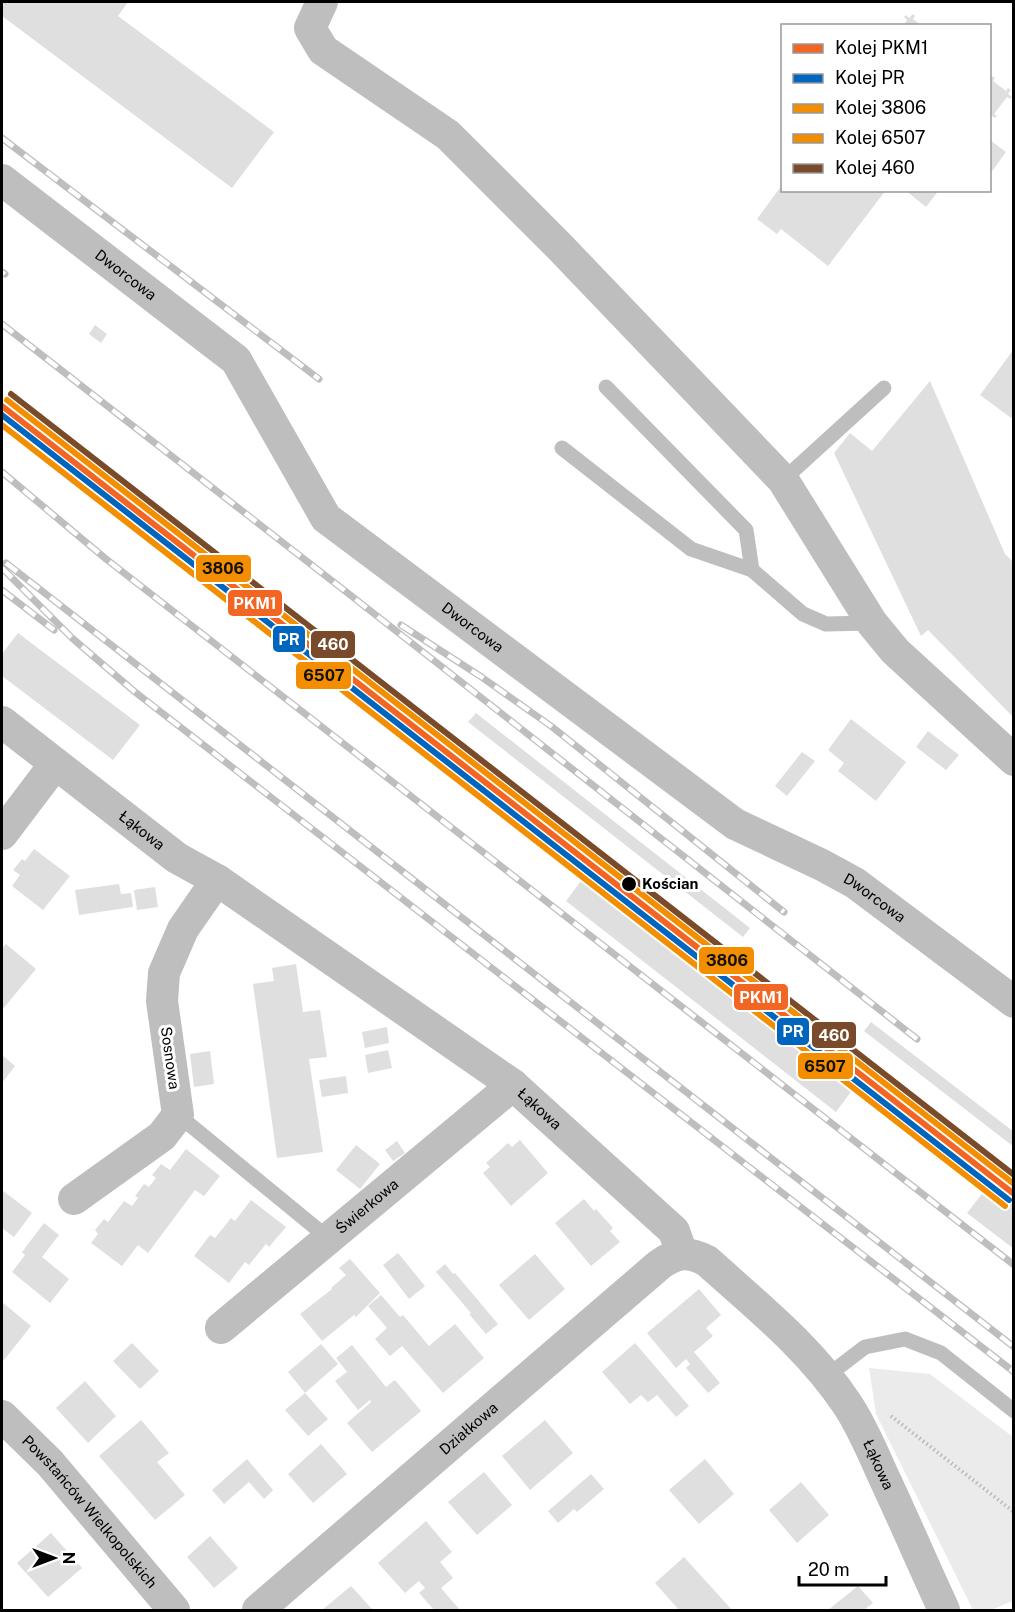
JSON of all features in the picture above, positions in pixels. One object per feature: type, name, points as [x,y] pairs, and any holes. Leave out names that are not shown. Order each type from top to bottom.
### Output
[{"type":"street","points":[[322,2],[310,28],[323,50],[448,135],[558,245],[783,480],[872,623],[895,651],[1014,760]]},
{"type":"street","name":"Dworcowa","points":[[2,180],[236,360],[326,518],[735,824],[855,883],[1014,1002]]},
{"type":"street","name":"Łąkowa","points":[[2,722],[177,858],[217,880],[513,1085],[674,1231],[682,1254],[694,1255],[707,1261],[783,1330],[827,1376],[848,1405],[872,1452],[944,1611]]},
{"type":"street","points":[[2,834],[55,764]]},
{"type":"street","name":"Sosnowa","points":[[178,1115],[162,1001],[164,973],[183,929],[217,880]]},
{"type":"street","name":"Świerkowa","points":[[221,1328],[513,1085]]},
{"type":"street","points":[[74,1199],[162,1136],[178,1115]]},
{"type":"street","name":"Działkowa","points":[[258,1611],[659,1265],[670,1257],[682,1254]]},
{"type":"street","name":"Powstańców Wielkopolskich","points":[[2,1416],[50,1463],[174,1611]]},
{"type":"lane","points":[[606,387],[746,530],[752,570]]},
{"type":"lane","points":[[783,480],[884,388]]},
{"type":"lane","points":[[562,448],[691,549],[752,570],[803,614],[826,624],[872,623]]},
{"type":"lane","points":[[178,1115],[328,1238]]},
{"type":"lane","points":[[827,1376],[865,1347],[905,1339],[940,1353],[1014,1411]]},
{"type":"path","points":[[848,1405],[865,1396],[1014,1512]]},
{"type":"shaded area","points":[[869,1368],[930,1374],[1013,1437],[1013,1601],[991,1610],[973,1610],[876,1414]]},
{"type":"building","points":[[2,2],[128,2],[118,16],[274,132],[232,188],[2,16]]},
{"type":"building","points":[[913,14],[915,16],[913,19],[919,24],[904,24],[907,20],[904,17],[906,15],[909,18]]},
{"type":"building","points":[[992,76],[995,78],[993,81],[1006,91],[1008,88],[1011,90],[1008,94],[1012,97],[1010,99],[1007,97],[994,114],[997,116],[995,118],[991,118]]},
{"type":"building","points":[[991,141],[1006,152],[991,173]]},
{"type":"building","points":[[781,186],[781,192],[884,192],[828,266],[781,229],[777,234],[757,219]]},
{"type":"building","points":[[907,192],[937,192],[926,207]]},
{"type":"building","points":[[95,325],[107,334],[101,343],[89,334]]},
{"type":"building","points":[[1014,349],[1014,420],[980,395]]},
{"type":"building","points":[[930,381],[1005,554],[1014,563],[1014,718],[928,630],[921,636],[834,453],[850,433],[872,451]]},
{"type":"building","points":[[18,633],[140,725],[113,760],[2,676],[2,654]]},
{"type":"building","points":[[476,713],[750,928],[743,937],[468,722]]},
{"type":"building","points":[[851,719],[906,762],[876,801],[838,771],[844,763],[828,750]]},
{"type":"building","points":[[928,731],[959,755],[946,770],[916,747]]},
{"type":"building","points":[[802,752],[815,761],[787,796],[775,786]]},
{"type":"building","points":[[34,849],[70,876],[43,910],[12,886],[20,875],[13,870],[22,859],[25,861]]},
{"type":"building","points":[[586,874],[856,1085],[836,1112],[566,901]]},
{"type":"building","points":[[119,884],[121,894],[131,893],[133,907],[79,915],[75,890]]},
{"type":"building","points":[[155,887],[158,907],[137,910],[134,890]]},
{"type":"building","points":[[6,944],[36,969],[2,1010],[2,949]]},
{"type":"building","points":[[296,964],[303,1012],[320,1010],[327,1057],[309,1059],[323,1152],[277,1158],[253,984],[274,981],[272,968]]},
{"type":"building","points":[[871,1022],[1014,1132],[1014,1147],[864,1031]]},
{"type":"building","points":[[387,1027],[389,1043],[365,1048],[362,1032]]},
{"type":"building","points":[[388,1050],[392,1068],[368,1073],[365,1055]]},
{"type":"building","points":[[210,1051],[214,1084],[194,1087],[190,1054]]},
{"type":"building","points":[[2,1055],[15,1066],[2,1083]]},
{"type":"building","points":[[346,1076],[348,1093],[322,1097],[319,1080]]},
{"type":"building","points":[[520,1140],[548,1173],[511,1206],[483,1173],[490,1167],[486,1163],[508,1143],[512,1147]]},
{"type":"building","points":[[397,1141],[405,1153],[393,1161],[385,1150]]},
{"type":"building","points":[[356,1145],[380,1164],[360,1189],[336,1170]]},
{"type":"building","points":[[186,1149],[220,1176],[204,1196],[195,1190],[148,1253],[138,1245],[122,1266],[91,1243],[98,1234],[95,1230],[104,1219],[108,1222],[124,1201],[132,1206],[138,1198],[135,1196],[144,1184],[149,1187],[156,1178],[152,1175],[161,1164],[170,1170]]},
{"type":"building","points":[[988,1186],[1014,1206],[1014,1249],[967,1213]]},
{"type":"building","points":[[2,1190],[32,1213],[14,1237],[2,1228]]},
{"type":"building","points":[[584,1199],[613,1228],[610,1231],[620,1242],[591,1266],[555,1223]]},
{"type":"building","points":[[251,1200],[286,1227],[269,1247],[266,1244],[249,1265],[245,1262],[229,1283],[194,1256],[210,1235],[215,1238],[231,1218],[235,1221]]},
{"type":"building","points":[[44,1223],[59,1235],[42,1257],[69,1279],[50,1303],[12,1272],[25,1255],[22,1252]]},
{"type":"building","points":[[398,1253],[425,1286],[409,1299],[383,1265]]},
{"type":"building","points":[[535,1254],[565,1289],[529,1320],[499,1285]]},
{"type":"building","points":[[350,1259],[380,1293],[356,1317],[354,1315],[322,1341],[300,1314],[346,1275],[339,1268]]},
{"type":"building","points":[[445,1264],[498,1324],[486,1334],[436,1272]]},
{"type":"building","points":[[699,1289],[721,1315],[706,1328],[713,1336],[694,1352],[720,1383],[708,1393],[686,1368],[690,1364],[686,1359],[676,1368],[647,1333]]},
{"type":"building","points":[[381,1295],[400,1317],[403,1315],[429,1346],[455,1324],[484,1358],[443,1393],[402,1346],[390,1356],[375,1339],[387,1328],[368,1306]]},
{"type":"building","points":[[2,1302],[31,1326],[4,1360],[2,1359]]},
{"type":"building","points":[[132,1343],[159,1371],[140,1389],[113,1361]]},
{"type":"building","points":[[635,1343],[689,1406],[676,1417],[657,1395],[648,1402],[641,1395],[630,1404],[602,1372]]},
{"type":"building","points":[[321,1344],[338,1364],[305,1393],[288,1372]]},
{"type":"building","points":[[352,1345],[386,1387],[395,1380],[421,1411],[372,1452],[347,1423],[371,1402],[370,1400],[358,1410],[335,1381],[347,1372],[336,1358]]},
{"type":"building","points":[[85,1381],[116,1416],[88,1443],[56,1408]]},
{"type":"building","points":[[305,1393],[328,1419],[308,1436],[285,1410]]},
{"type":"building","points":[[141,1420],[169,1453],[157,1462],[185,1495],[155,1520],[99,1456]]},
{"type":"building","points":[[545,1420],[573,1453],[530,1490],[502,1456]]},
{"type":"building","points":[[321,1444],[347,1474],[313,1503],[288,1474]]},
{"type":"building","points":[[247,1459],[273,1490],[264,1499],[249,1482],[224,1504],[212,1490]]},
{"type":"building","points":[[705,1459],[734,1494],[699,1524],[669,1490]]},
{"type":"building","points":[[484,1472],[512,1505],[477,1535],[448,1502]]},
{"type":"building","points":[[591,1474],[604,1489],[577,1512],[574,1509],[558,1523],[548,1511]]},
{"type":"building","points":[[801,1482],[829,1515],[797,1543],[769,1510]]},
{"type":"building","points":[[426,1521],[452,1552],[440,1562],[453,1578],[441,1588],[460,1610],[434,1610],[419,1593],[425,1588],[419,1581],[405,1593],[378,1563]]},
{"type":"building","points":[[51,1533],[82,1568],[48,1597],[17,1563]]},
{"type":"building","points":[[210,1536],[238,1568],[214,1588],[187,1557]]},
{"type":"building","points":[[684,1557],[732,1610],[679,1610],[655,1583]]},
{"type":"building","points":[[351,1586],[373,1610],[322,1610]]},
{"type":"building","points":[[858,1586],[873,1603],[864,1610],[828,1610]]},
{"type":"railway","points":[[2,138],[319,379]]},
{"type":"railway","points":[[2,324],[917,1039]]},
{"type":"railway","points":[[2,472],[106,559],[1014,1265]]},
{"type":"railway","points":[[6,563],[1014,1347]]},
{"type":"railway","points":[[2,568],[72,638],[135,692],[1014,1372]]},
{"type":"railway","points":[[2,590],[54,630]]},
{"type":"railway","points":[[401,625],[480,676],[551,726],[784,912]]},
{"type":"rail line","name":"460","points":[[11,394],[1014,1175]]},
{"type":"rail line","name":"3806","points":[[7,400],[1014,1184]]},
{"type":"rail line","name":"PKM1","points":[[2,406],[1014,1194]]},
{"type":"rail line","name":"PR","points":[[2,415],[1009,1200]]},
{"type":"rail line","name":"6507","points":[[2,425],[1005,1206]]},
{"type":"place","name":"Kościan","points":[[629,884]]}]
